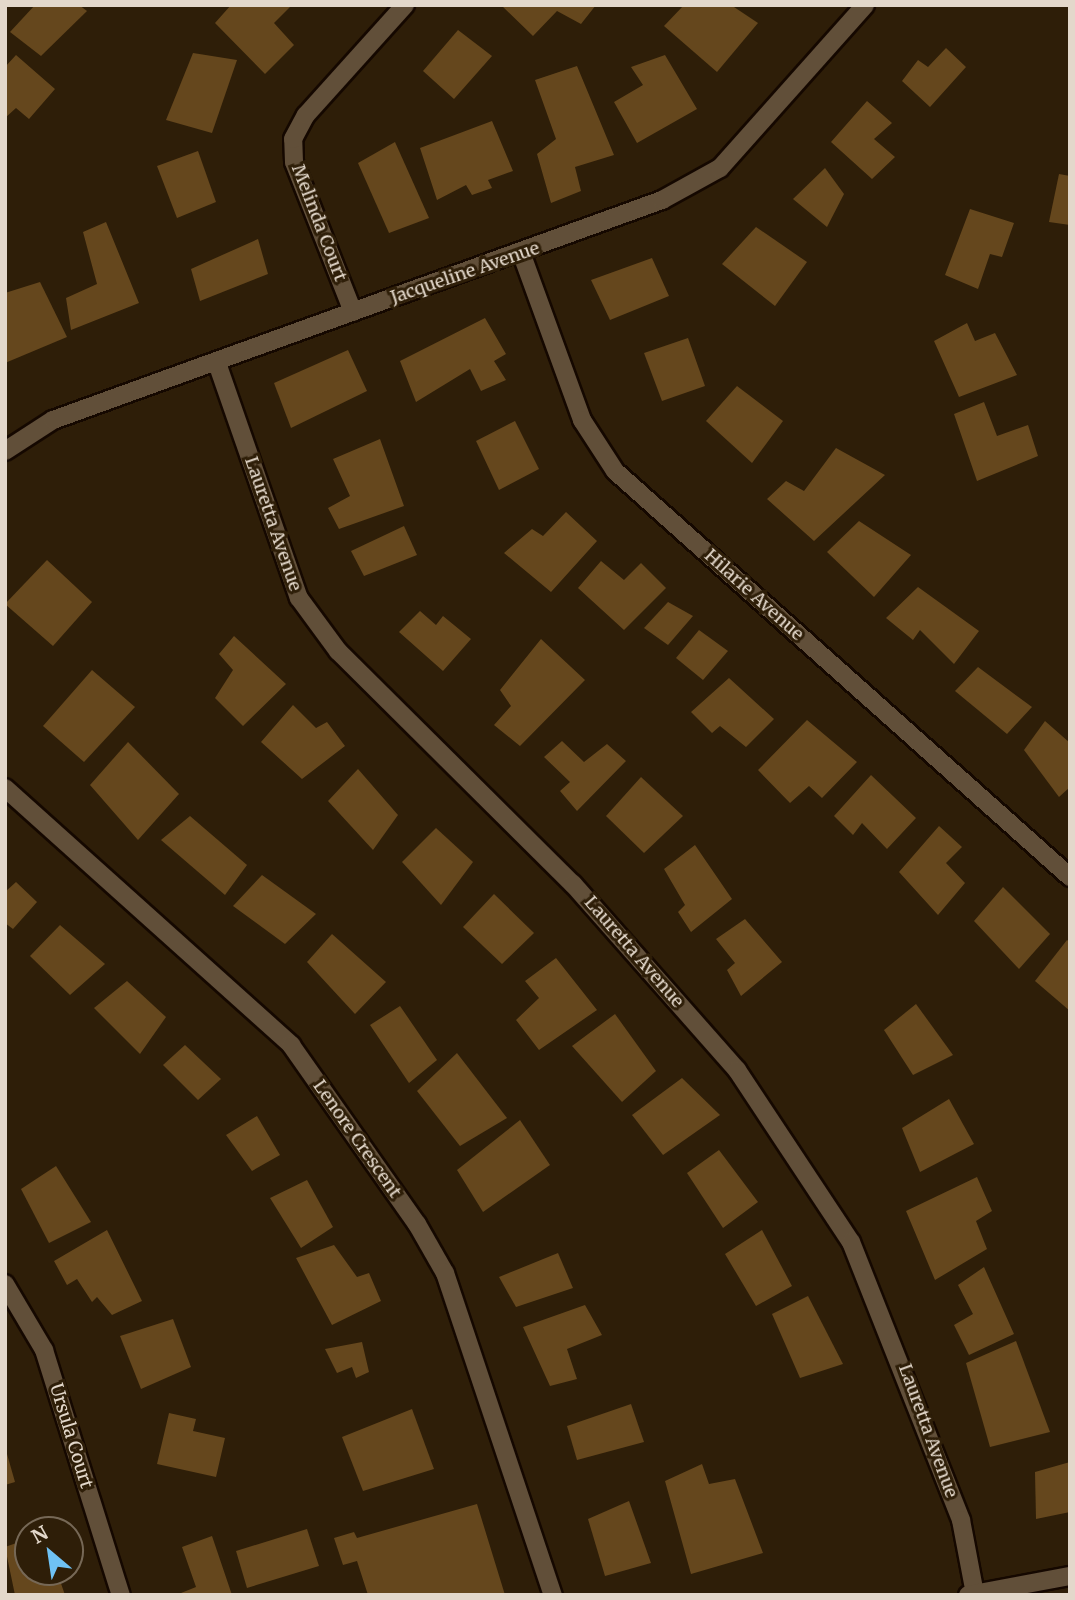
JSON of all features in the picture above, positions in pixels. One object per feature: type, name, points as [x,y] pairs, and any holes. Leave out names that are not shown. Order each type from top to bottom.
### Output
[{"type":"street","name":"Melinda Court","points":[[353,312],[294,162],[293,139],[306,115],[405,5]]},
{"type":"street","name":"Jacqueline Avenue","points":[[5,452],[53,420],[353,312],[522,255],[662,200],[720,168],[865,5]]},
{"type":"street","name":"Hilarie Avenue","points":[[522,255],[582,421],[615,471],[1070,877]]},
{"type":"street","name":"Lauretta Avenue","points":[[217,363],[299,598],[338,651],[573,884],[737,1070],[851,1242],[961,1520],[972,1594]]},
{"type":"street","name":"Lenore Crescent","points":[[5,788],[291,1045],[417,1224],[445,1273],[553,1595]]},
{"type":"street","name":"Ursula Court","points":[[5,1284],[44,1350],[121,1595]]},
{"type":"street","points":[[972,1594],[1070,1576]]},
{"type":"building","points":[[35,5],[79,5],[87,11],[41,56],[10,32]]},
{"type":"building","points":[[231,5],[292,5],[274,23],[294,45],[265,74],[215,23]]},
{"type":"building","points":[[501,5],[596,5],[581,24],[557,11],[533,36]]},
{"type":"building","points":[[684,5],[731,5],[758,23],[717,72],[664,26]]},
{"type":"building","points":[[458,30],[492,56],[454,99],[423,71]]},
{"type":"building","points":[[946,48],[966,67],[930,107],[902,81],[918,60],[928,67]]},
{"type":"building","points":[[193,53],[237,60],[212,133],[166,120]]},
{"type":"building","points":[[16,55],[55,89],[29,119],[16,108],[5,118],[5,67]]},
{"type":"building","points":[[665,55],[697,109],[637,143],[614,102],[643,85],[631,67]]},
{"type":"building","points":[[577,66],[614,155],[575,167],[581,191],[551,203],[537,154],[556,139],[535,80]]},
{"type":"building","points":[[867,101],[892,123],[874,139],[895,157],[872,179],[831,142]]},
{"type":"building","points":[[492,121],[513,171],[488,180],[492,188],[472,195],[466,185],[437,200],[420,148]]},
{"type":"building","points":[[395,142],[429,218],[389,233],[358,163]]},
{"type":"building","points":[[198,151],[216,202],[177,218],[157,166]]},
{"type":"building","points":[[825,168],[844,194],[827,227],[793,199]]},
{"type":"building","points":[[1059,174],[1070,176],[1070,225],[1049,222]]},
{"type":"building","points":[[970,209],[1014,223],[1002,257],[990,254],[978,289],[945,275]]},
{"type":"building","points":[[106,222],[139,303],[71,330],[66,298],[97,284],[83,232]]},
{"type":"building","points":[[756,227],[807,262],[775,306],[722,264]]},
{"type":"building","points":[[258,239],[268,274],[200,301],[191,269]]},
{"type":"building","points":[[652,258],[669,296],[610,320],[591,280]]},
{"type":"building","points":[[40,282],[67,337],[5,363],[5,293]]},
{"type":"building","points":[[485,318],[506,354],[494,361],[506,380],[481,391],[470,369],[416,402],[400,361]]},
{"type":"building","points":[[967,323],[975,341],[995,333],[1017,375],[959,397],[934,341]]},
{"type":"building","points":[[688,338],[705,386],[662,401],[644,353]]},
{"type":"building","points":[[348,350],[367,391],[291,428],[274,383]]},
{"type":"building","points":[[737,386],[783,421],[752,463],[706,421]]},
{"type":"building","points":[[984,402],[997,436],[1028,425],[1038,456],[977,481],[954,414]]},
{"type":"building","points":[[515,421],[539,469],[499,490],[476,441]]},
{"type":"building","points":[[380,439],[404,506],[339,529],[328,508],[350,496],[333,459]]},
{"type":"building","points":[[836,448],[885,475],[814,541],[767,499],[786,481],[804,491]]},
{"type":"building","points":[[566,512],[597,541],[551,592],[504,553],[532,529],[543,536]]},
{"type":"building","points":[[859,521],[911,555],[874,597],[827,552]]},
{"type":"building","points":[[404,526],[417,555],[364,576],[351,551]]},
{"type":"building","points":[[47,560],[92,602],[53,646],[5,604]]},
{"type":"building","points":[[601,561],[624,580],[641,563],[666,588],[624,630],[578,588]]},
{"type":"building","points":[[918,587],[979,631],[954,664],[920,630],[913,640],[886,618]]},
{"type":"building","points":[[668,602],[693,616],[668,645],[644,628]]},
{"type":"building","points":[[420,611],[436,625],[443,616],[471,639],[443,671],[399,632]]},
{"type":"building","points":[[699,630],[728,651],[703,680],[676,658]]},
{"type":"building","points":[[234,636],[286,684],[243,726],[215,698],[233,670],[219,654]]},
{"type":"building","points":[[541,639],[585,680],[520,746],[494,725],[511,706],[500,690]]},
{"type":"building","points":[[978,667],[1032,707],[1007,734],[955,691]]},
{"type":"building","points":[[92,670],[135,707],[84,762],[43,726]]},
{"type":"building","points":[[729,678],[774,719],[746,747],[720,726],[712,733],[691,712]]},
{"type":"building","points":[[293,705],[316,728],[327,722],[345,746],[302,779],[261,742]]},
{"type":"building","points":[[807,720],[857,762],[822,798],[809,786],[790,803],[758,770]]},
{"type":"building","points":[[1045,721],[1070,743],[1070,787],[1059,797],[1024,750]]},
{"type":"building","points":[[562,741],[584,762],[607,744],[626,761],[577,811],[560,791],[570,782],[544,757]]},
{"type":"building","points":[[128,742],[179,794],[138,840],[90,785]]},
{"type":"building","points":[[358,769],[398,815],[373,850],[328,801]]},
{"type":"building","points":[[871,775],[916,818],[887,849],[862,823],[853,835],[834,816]]},
{"type":"building","points":[[641,777],[683,816],[644,853],[606,816]]},
{"type":"building","points":[[190,816],[247,865],[225,895],[161,840]]},
{"type":"building","points":[[939,826],[962,847],[946,863],[965,883],[938,915],[899,872]]},
{"type":"building","points":[[436,828],[473,862],[441,905],[402,862]]},
{"type":"building","points":[[695,845],[732,899],[691,932],[678,912],[685,905],[664,869]]},
{"type":"building","points":[[262,875],[316,914],[285,944],[233,906]]},
{"type":"building","points":[[16,882],[37,902],[13,929],[5,923],[5,892]]},
{"type":"building","points":[[1003,887],[1050,934],[1019,969],[974,921]]},
{"type":"building","points":[[494,894],[534,933],[502,964],[463,927]]},
{"type":"building","points":[[745,919],[782,962],[741,996],[727,970],[735,963],[716,939]]},
{"type":"building","points":[[60,925],[105,964],[70,995],[30,956]]},
{"type":"building","points":[[332,934],[386,982],[355,1014],[307,962]]},
{"type":"building","points":[[1067,940],[1070,942],[1070,1011],[1035,981]]},
{"type":"building","points":[[556,958],[597,1010],[539,1050],[516,1020],[539,998],[525,981]]},
{"type":"building","points":[[127,981],[166,1017],[140,1054],[94,1008]]},
{"type":"building","points":[[916,1004],[953,1055],[913,1075],[884,1030]]},
{"type":"building","points":[[400,1006],[437,1060],[409,1083],[370,1025]]},
{"type":"building","points":[[615,1014],[656,1071],[622,1102],[572,1046]]},
{"type":"building","points":[[185,1045],[221,1079],[198,1100],[163,1065]]},
{"type":"building","points":[[457,1053],[507,1118],[460,1146],[417,1091]]},
{"type":"building","points":[[682,1078],[720,1115],[663,1155],[632,1115]]},
{"type":"building","points":[[949,1099],[974,1144],[920,1172],[902,1128]]},
{"type":"building","points":[[257,1116],[280,1155],[252,1171],[226,1135]]},
{"type":"building","points":[[520,1120],[550,1165],[483,1212],[457,1170]]},
{"type":"building","points":[[719,1150],[758,1202],[723,1228],[687,1173]]},
{"type":"building","points":[[56,1166],[91,1222],[49,1243],[21,1189]]},
{"type":"building","points":[[977,1177],[992,1211],[976,1221],[987,1249],[935,1280],[906,1211]]},
{"type":"building","points":[[307,1180],[333,1227],[301,1248],[270,1198]]},
{"type":"building","points":[[107,1230],[142,1301],[112,1315],[97,1297],[92,1302],[77,1279],[67,1285],[54,1261]]},
{"type":"building","points":[[762,1230],[792,1286],[756,1306],[725,1254]]},
{"type":"building","points":[[334,1245],[357,1277],[369,1273],[381,1301],[332,1325],[296,1258]]},
{"type":"building","points":[[558,1253],[573,1288],[516,1307],[499,1277]]},
{"type":"building","points":[[984,1267],[1014,1334],[969,1355],[954,1325],[973,1314],[958,1285]]},
{"type":"building","points":[[808,1296],[843,1364],[800,1378],[772,1314]]},
{"type":"building","points":[[585,1305],[602,1335],[567,1349],[577,1379],[550,1386],[523,1327]]},
{"type":"building","points":[[173,1319],[191,1367],[141,1389],[120,1336]]},
{"type":"building","points":[[1016,1341],[1050,1432],[990,1447],[966,1363]]},
{"type":"building","points":[[362,1342],[369,1372],[356,1378],[352,1367],[337,1373],[325,1349]]},
{"type":"building","points":[[631,1404],[644,1442],[577,1460],[567,1426]]},
{"type":"building","points":[[412,1409],[434,1469],[363,1491],[342,1437]]},
{"type":"building","points":[[169,1413],[196,1419],[193,1431],[225,1438],[216,1477],[157,1464]]},
{"type":"building","points":[[5,1447],[15,1482],[5,1485]]},
{"type":"building","points":[[1070,1462],[1070,1512],[1036,1519],[1035,1472]]},
{"type":"building","points":[[702,1464],[709,1484],[735,1479],[763,1553],[691,1574],[665,1481]]},
{"type":"building","points":[[629,1501],[651,1563],[605,1576],[588,1519]]},
{"type":"building","points":[[477,1504],[505,1595],[368,1595],[357,1561],[343,1565],[334,1538],[354,1532],[357,1538]]},
{"type":"building","points":[[307,1529],[319,1566],[247,1588],[236,1551]]},
{"type":"building","points":[[212,1536],[232,1595],[176,1595],[196,1587],[182,1547]]},
{"type":"building","points":[[14,1544],[14,1586],[62,1586],[65,1595],[15,1595],[5,1547]]}]
